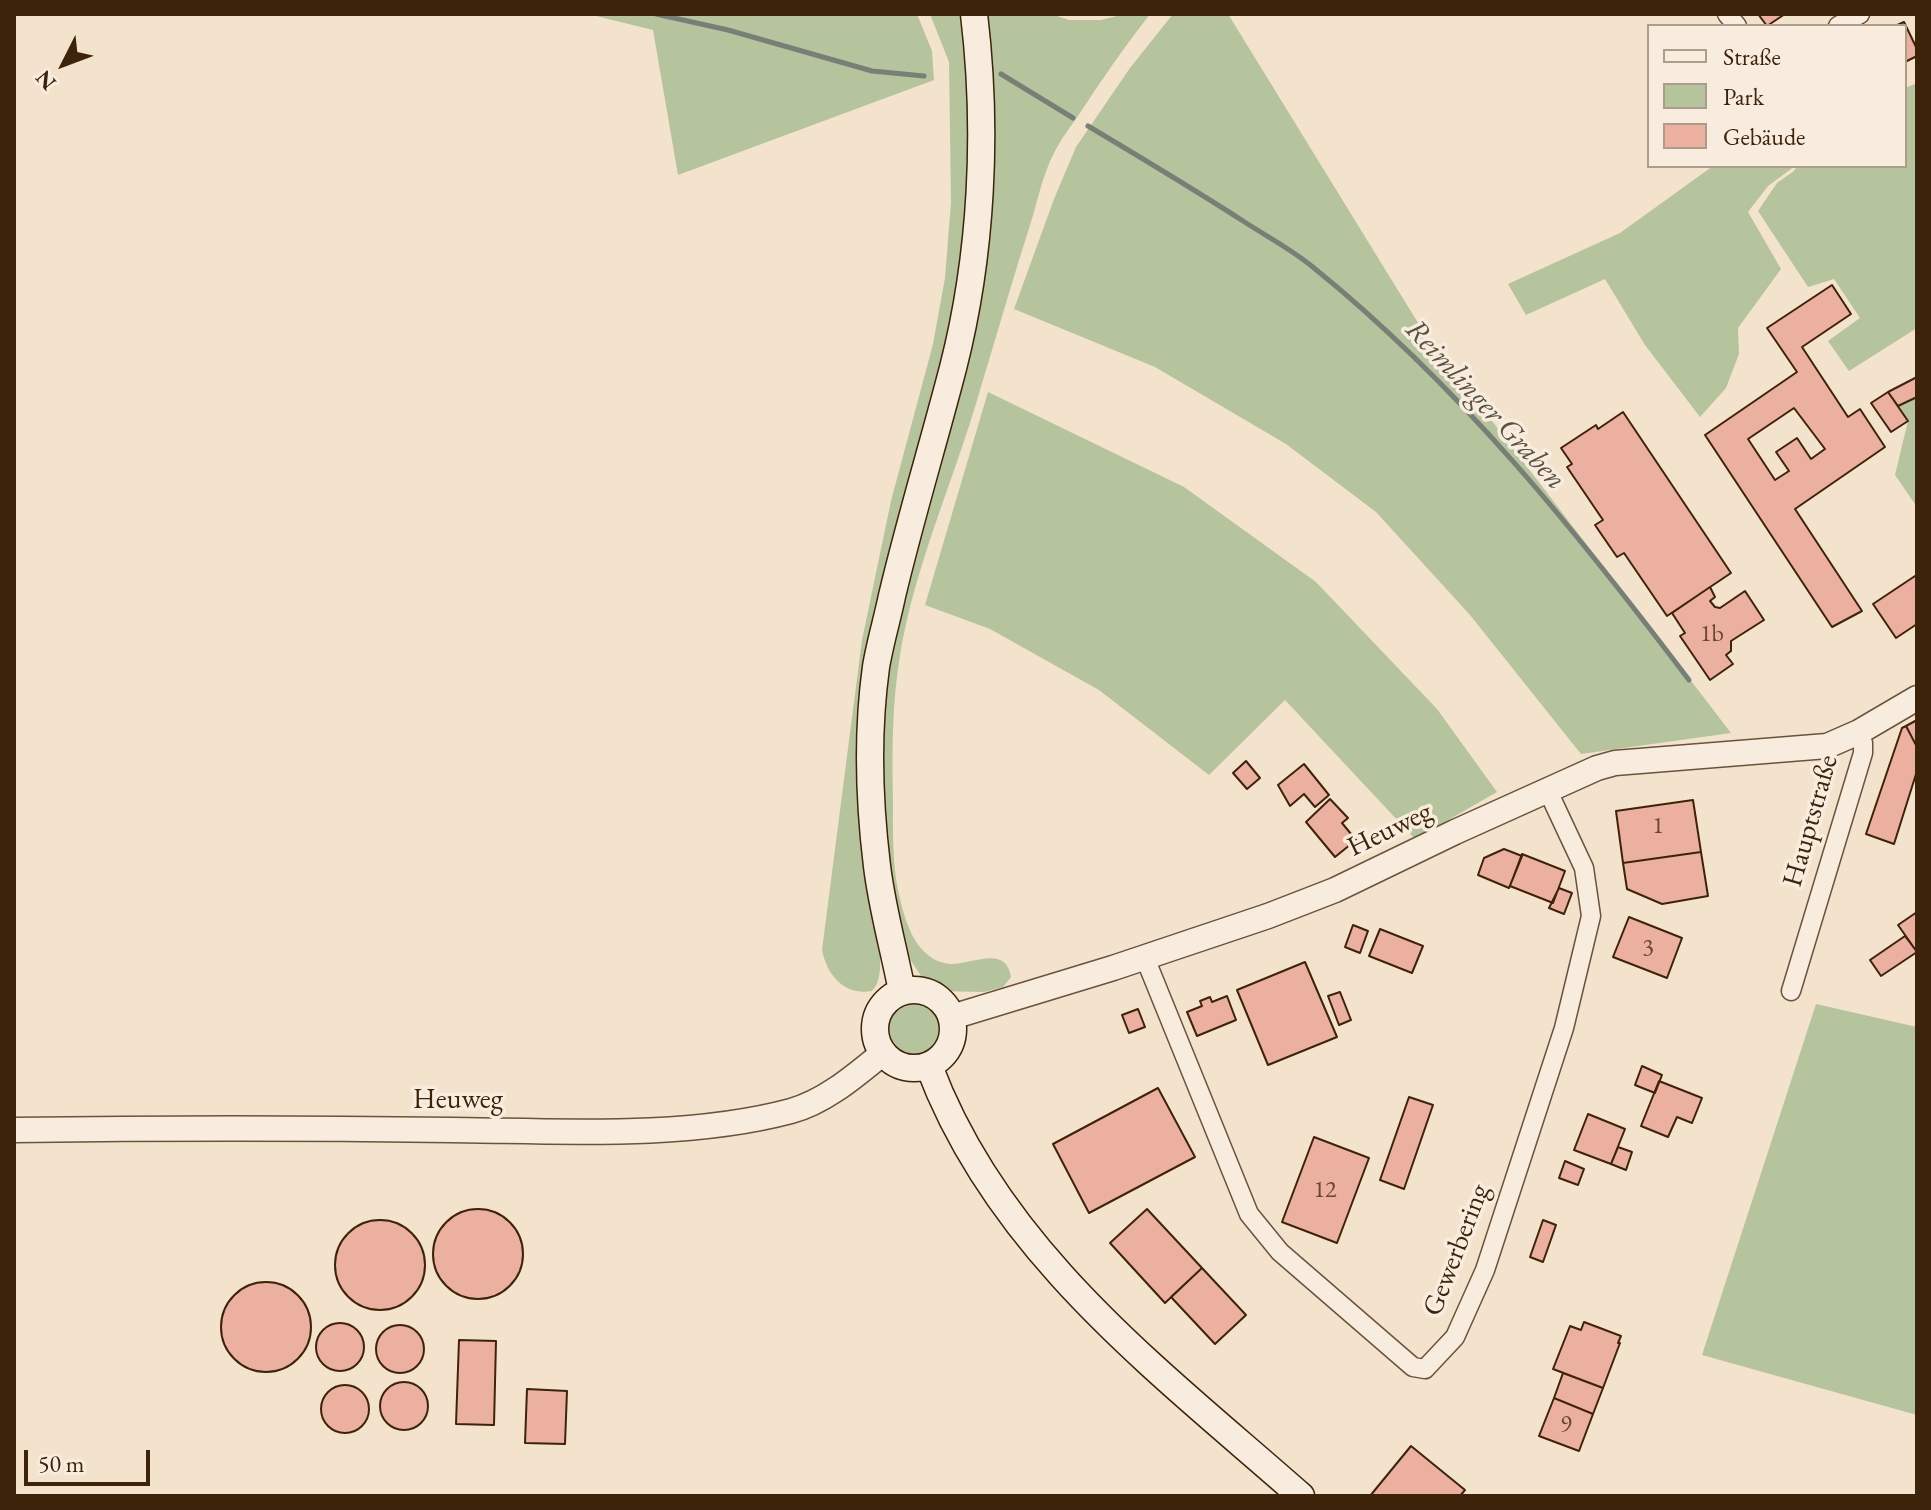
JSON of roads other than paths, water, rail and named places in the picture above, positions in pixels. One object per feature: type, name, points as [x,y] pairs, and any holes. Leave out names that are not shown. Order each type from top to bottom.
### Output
[{"type":"main road","points":[[902,991],[877,869],[871,800],[871,730],[876,666],[916,501],[954,366],[968,290],[976,228],[980,152],[981,70],[974,14]]},
{"type":"main road","points":[[902,991],[927,991],[938,997],[952,1017],[954,1029],[947,1051],[929,1066],[904,1067],[883,1053],[877,1043],[876,1018],[885,1001],[902,991]]},
{"type":"main road","points":[[929,1066],[942,1101],[966,1143],[1000,1198],[1051,1264],[1091,1309],[1146,1362],[1301,1496]]},
{"type":"street","points":[[1842,24],[1860,14]]},
{"type":"street","name":"Hauptstraße","points":[[1791,991],[1863,753],[1859,732],[1917,698]]},
{"type":"street","name":"Heuweg","points":[[952,1017],[1145,958],[1268,916],[1335,890],[1547,789],[1615,763],[1810,749],[1827,746],[1859,732]]},
{"type":"street","name":"Gewerbering","points":[[1145,958],[1249,1214],[1280,1252],[1413,1367],[1425,1369],[1455,1337],[1485,1270],[1564,1028],[1591,916],[1584,868],[1547,789]]},
{"type":"street","name":"Heuweg","points":[[14,1130],[252,1127],[650,1129],[718,1123],[794,1110],[849,1081],[883,1053]]},
{"type":"waterway","name":"Reimlinger Graben","points":[[656,14],[728,30],[872,71],[924,76]]},
{"type":"waterway","name":"Reimlinger Graben","points":[[1001,74],[1073,118]]},
{"type":"waterway","name":"Reimlinger Graben","points":[[1088,126],[1288,249],[1367,313],[1418,361],[1514,462],[1603,569],[1689,680]]}]
